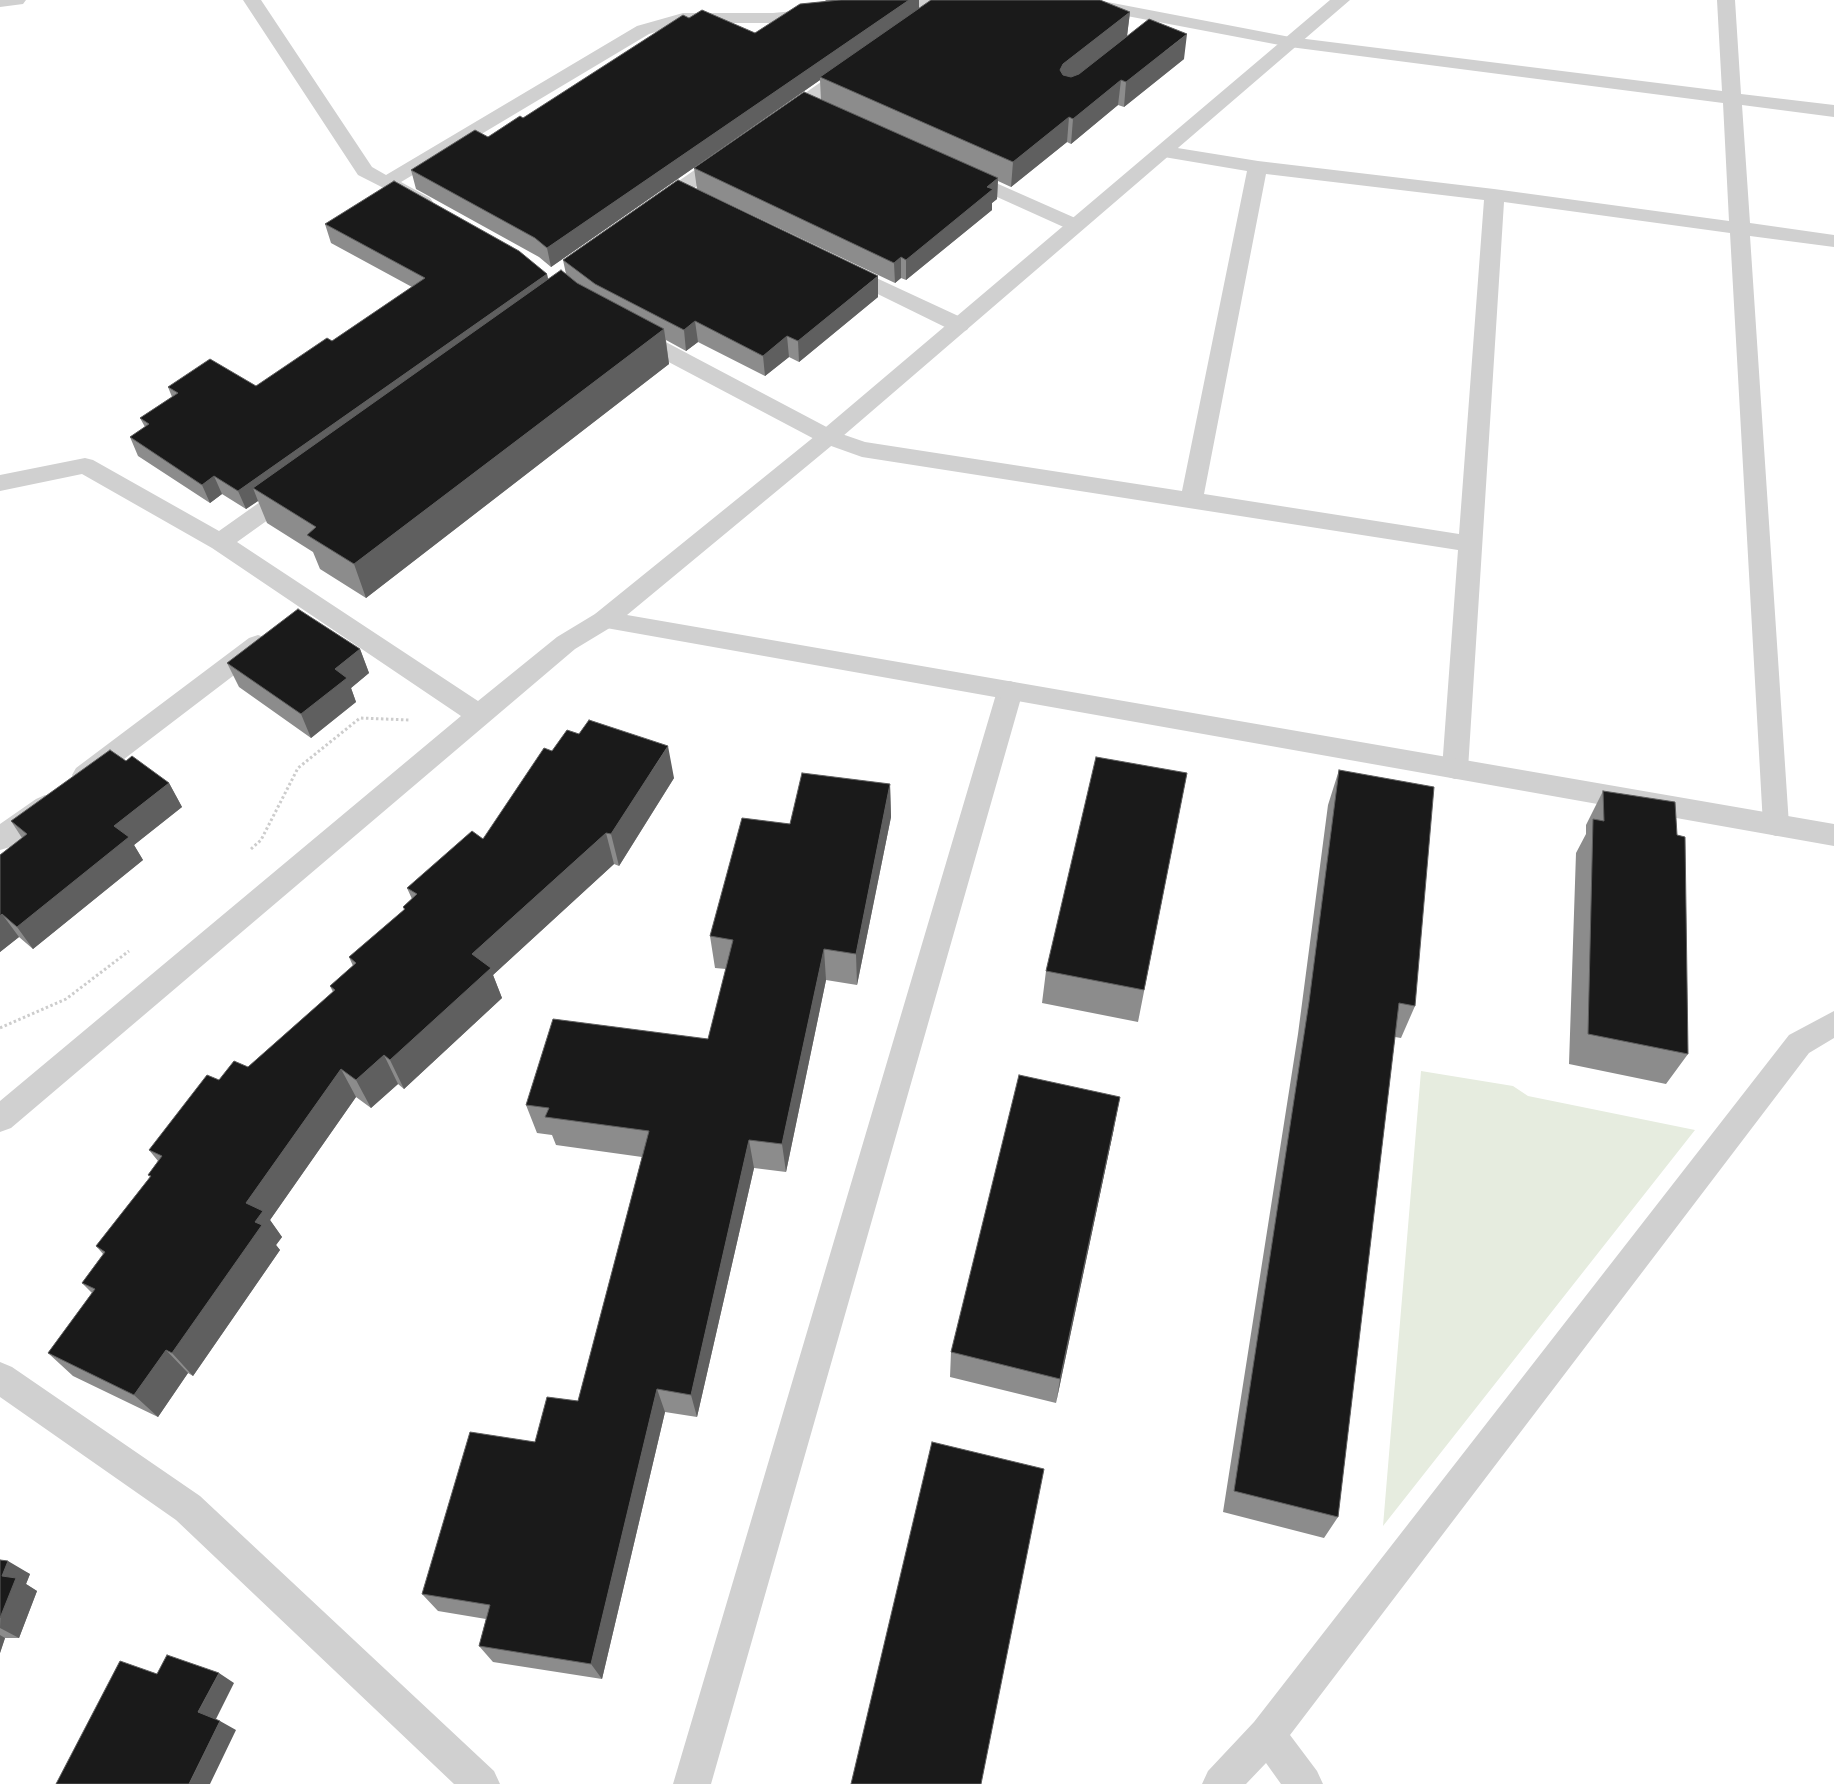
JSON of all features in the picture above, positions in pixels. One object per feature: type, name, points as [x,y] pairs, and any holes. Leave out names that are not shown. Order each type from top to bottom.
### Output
[{"type":"street","points":[[0,2],[17,0]]},
{"type":"street","points":[[252,0],[365,171],[439,211]]},
{"type":"street","points":[[861,10],[971,0]]},
{"type":"street","points":[[1069,0],[1290,42],[1834,111]]},
{"type":"street","points":[[0,1119],[566,643],[604,620],[828,436],[1075,225],[1165,152],[1290,42],[1341,0]]},
{"type":"street","points":[[1726,0],[1776,825]]},
{"type":"street","points":[[916,25],[948,2]]},
{"type":"street","points":[[388,182],[643,30],[683,18],[773,18],[832,13]]},
{"type":"street","points":[[1150,30],[1165,18]]},
{"type":"street","points":[[764,130],[867,58]]},
{"type":"street","points":[[803,103],[821,111]]},
{"type":"street","points":[[639,218],[688,194],[741,146]]},
{"type":"street","points":[[1165,152],[1258,167],[1834,241]]},
{"type":"street","points":[[1191,502],[1258,167]]},
{"type":"street","points":[[948,168],[1075,225]]},
{"type":"street","points":[[1455,770],[1494,196]]},
{"type":"street","points":[[828,261],[959,324]]},
{"type":"street","points":[[618,325],[828,436],[862,449],[1191,502],[1470,544]]},
{"type":"street","points":[[0,483],[85,466],[220,542],[479,715]]},
{"type":"street","points":[[220,542],[309,478]]},
{"type":"street","points":[[0,839],[312,603]]},
{"type":"street","points":[[604,620],[1834,835]]},
{"type":"street","points":[[692,1784],[1010,691]]},
{"type":"street","points":[[1221,1784],[1267,1736],[1799,1044],[1834,1023]]},
{"type":"street","points":[[0,1378],[188,1508],[481,1784]]},
{"type":"street","points":[[1267,1736],[1304,1784]]},
{"type":"path","points":[[247,853],[261,840],[298,768],[360,718],[404,720],[479,715]]},
{"type":"path","points":[[0,1028],[66,999],[131,950]]},
{"type":"shaded area","points":[[1421,1071],[1513,1086],[1528,1096],[1695,1130],[1383,1526]]},
{"type":"building","points":[[840,0],[909,0],[547,248],[535,238],[411,170],[475,130],[488,137],[520,116],[523,118],[683,15],[689,18],[702,10],[755,33],[800,4]]},
{"type":"building","points":[[931,0],[1100,0],[1130,12],[1063,64],[1060,70],[1063,75],[1071,77],[1079,74],[1149,19],[1187,34],[1126,82],[1121,80],[1073,119],[1069,117],[1013,162],[820,77]]},
{"type":"building","points":[[804,92],[998,178],[987,187],[993,189],[906,260],[901,257],[894,263],[694,168]]},
{"type":"building","points":[[678,180],[878,276],[798,341],[787,336],[763,356],[695,321],[684,330],[595,284],[563,260]]},
{"type":"building","points":[[394,181],[519,251],[547,274],[238,491],[214,476],[202,485],[130,437],[149,424],[140,418],[178,393],[168,387],[210,359],[256,386],[327,338],[332,341],[425,278],[325,224]]},
{"type":"building","points":[[561,270],[577,283],[664,329],[354,564],[307,535],[316,527],[253,488]]},
{"type":"building","points":[[298,609],[360,649],[335,669],[347,678],[301,714],[227,663]]},
{"type":"building","points":[[589,720],[668,746],[611,834],[606,833],[472,954],[491,968],[390,1060],[384,1055],[356,1080],[341,1069],[246,1203],[263,1211],[255,1222],[262,1225],[172,1353],[166,1350],[134,1395],[48,1353],[95,1289],[82,1283],[105,1252],[96,1246],[151,1176],[148,1175],[162,1156],[149,1150],[207,1075],[219,1080],[234,1061],[248,1067],[335,990],[330,986],[356,963],[349,957],[405,909],[403,907],[417,894],[407,888],[472,831],[483,839],[544,748],[552,751],[567,730],[579,734]]},
{"type":"building","points":[[110,750],[126,761],[132,756],[169,783],[114,826],[129,837],[17,927],[2,914],[0,916],[0,855],[27,834],[11,821]]},
{"type":"building","points":[[1096,757],[1187,773],[1144,990],[1046,971]]},
{"type":"building","points":[[1339,770],[1434,787],[1415,1006],[1399,1003],[1338,1517],[1234,1491],[1309,1002]]},
{"type":"building","points":[[802,773],[890,784],[856,954],[824,949],[782,1144],[749,1140],[691,1395],[657,1389],[591,1664],[479,1646],[490,1605],[422,1594],[470,1432],[535,1442],[547,1397],[578,1401],[649,1131],[545,1117],[549,1108],[526,1105],[553,1019],[708,1039],[733,940],[710,936],[742,818],[790,824]]},
{"type":"building","points":[[1603,791],[1675,802],[1677,835],[1685,837],[1688,1054],[1588,1034],[1593,819],[1604,821]]},
{"type":"building","points":[[1019,1075],[1120,1097],[1060,1379],[951,1352]]},
{"type":"building","points":[[932,1442],[1044,1469],[981,1784],[851,1784]]},
{"type":"building","points":[[0,1560],[8,1561],[2,1576],[16,1578],[0,1618]]},
{"type":"building","points":[[167,1655],[219,1673],[198,1712],[220,1721],[189,1784],[56,1784],[120,1661],[157,1674]]}]
